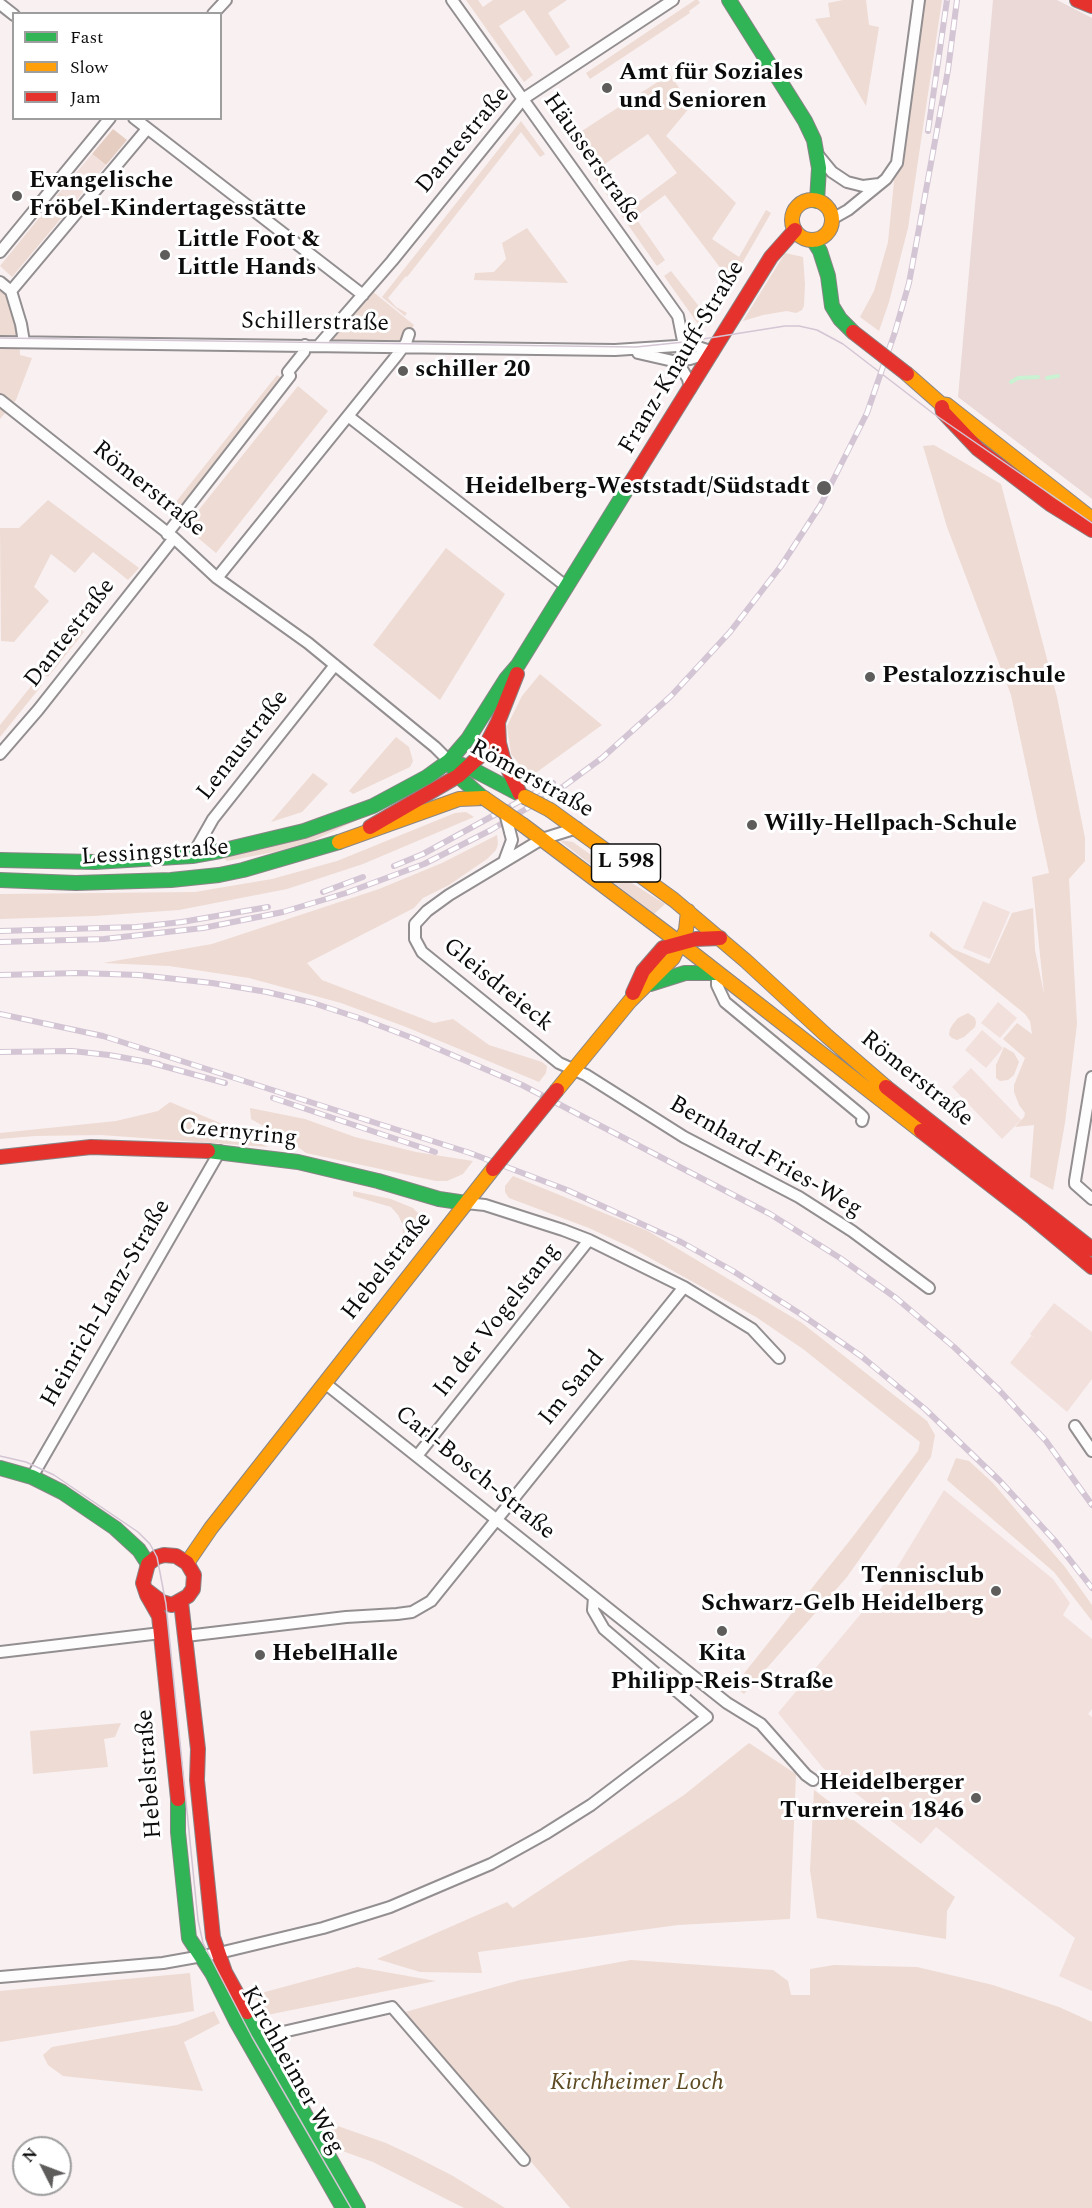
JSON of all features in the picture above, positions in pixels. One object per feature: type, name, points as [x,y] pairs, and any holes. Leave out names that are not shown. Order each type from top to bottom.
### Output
[{"type":"main road","points":[[729,0],[805,121],[818,154],[817,201]]},
{"type":"main road","points":[[1077,0],[1092,6]]},
{"type":"main road","points":[[828,276],[832,256],[829,209],[817,201],[806,201],[795,209],[792,221],[795,230],[802,237],[813,240],[820,238],[830,225]]},
{"type":"main road","name":"Franz-Knauff-Straße","points":[[449,761],[468,739],[518,665],[771,256],[795,230]]},
{"type":"main road","points":[[813,240],[818,247],[828,276],[835,311],[853,332],[941,404],[947,405],[1092,519]]},
{"type":"main road","points":[[941,404],[943,412],[978,449],[1050,504],[1092,530]]},
{"type":"main road","name":"Franz-Knauff-Straße","points":[[463,772],[481,755],[498,722],[517,677],[518,665]]},
{"type":"main road","points":[[498,722],[499,743],[506,780]]},
{"type":"main road","name":"Römerstraße","points":[[449,761],[463,772],[506,780],[520,794],[577,828],[688,911],[885,1086],[1092,1249]]},
{"type":"main road","name":"Lessingstraße","points":[[0,860],[94,862],[192,856],[267,841],[373,806],[427,777],[449,761]]},
{"type":"main road","points":[[463,772],[483,798]]},
{"type":"main road","name":"Lessingstraße","points":[[0,880],[76,883],[183,879],[243,870],[318,849],[351,837],[463,772]]},
{"type":"main road","name":"Römerstraße","points":[[351,837],[459,799],[483,798],[542,838],[681,944],[1033,1218],[1092,1267]]},
{"type":"main road","points":[[183,879],[192,856]]},
{"type":"main road","name":"Hebelstraße","points":[[187,1563],[211,1528],[493,1169],[630,1001],[673,958],[686,930],[688,911]]},
{"type":"main road","name":"Hebelstraße","points":[[630,1001],[643,971],[663,948],[696,939],[720,938]]},
{"type":"main road","points":[[647,985],[685,972],[717,973]]},
{"type":"main road","name":"Czernyring","points":[[0,1156],[91,1147],[220,1151],[298,1162],[439,1199],[466,1203]]},
{"type":"main road","points":[[0,1468],[32,1477],[62,1492],[115,1528],[139,1550],[148,1564]]},
{"type":"main road","points":[[176,1556],[187,1563],[191,1568],[193,1589],[181,1602],[172,1605],[165,1604],[145,1588],[143,1577],[148,1564],[157,1557],[176,1556]]},
{"type":"main road","name":"Hebelstraße","points":[[145,1588],[159,1616],[178,1801],[178,1832],[185,1909],[189,1938],[200,1956]]},
{"type":"main road","name":"Hebelstraße","points":[[181,1602],[198,1749],[197,1780],[211,1926],[219,1953]]},
{"type":"main road","name":"Kirchheimer Weg","points":[[219,1953],[225,1972],[358,2208]]},
{"type":"main road","name":"Kirchheimer Weg","points":[[200,1956],[212,1973],[341,2207]]},
{"type":"street","points":[[3,0],[0,3],[12,13]]},
{"type":"street","points":[[215,12],[226,0]]},
{"type":"street","name":"Häusserstraße","points":[[452,0],[678,316],[684,346]]},
{"type":"street","name":"Dantestraße","points":[[319,345],[363,295],[523,99],[673,0]]},
{"type":"street","points":[[830,225],[886,179],[897,163],[919,0]]},
{"type":"street","points":[[0,252],[108,120]]},
{"type":"street","points":[[136,120],[363,295]]},
{"type":"street","points":[[11,291],[147,129]]},
{"type":"street","points":[[818,154],[832,172],[847,182],[863,186],[880,184]]},
{"type":"street","points":[[0,282],[11,291],[24,342]]},
{"type":"street","points":[[217,578],[404,346],[409,334]]},
{"type":"street","name":"Schillerstraße","points":[[0,342],[629,350],[692,345],[713,352]]},
{"type":"street","name":"Dantestraße","points":[[0,754],[38,710],[290,376],[288,372],[304,352],[304,345]]},
{"type":"street","name":"Schillerstraße","points":[[629,350],[673,361],[713,352]]},
{"type":"street","points":[[673,361],[682,369],[688,379],[690,389]]},
{"type":"street","name":"Römerstraße","points":[[0,400],[171,536],[217,578],[308,643],[449,761]]},
{"type":"street","points":[[348,416],[567,586]]},
{"type":"street","name":"Lenaustraße","points":[[192,856],[213,819],[335,665]]},
{"type":"street","name":"Römerstraße","points":[[505,813],[512,840],[505,860]]},
{"type":"street","name":"Gleisdreieck","points":[[575,1069],[559,1064],[422,952],[415,939],[415,924],[428,910],[542,838],[577,828]]},
{"type":"street","points":[[717,973],[717,985],[724,1002],[860,1113],[863,1117],[862,1121]]},
{"type":"street","name":"Bernhard-Fries-Weg","points":[[575,1069],[684,1137],[799,1197],[930,1288]]},
{"type":"street","points":[[1092,1077],[1075,1184],[1092,1199]]},
{"type":"street","name":"Heinrich-Lanz-Straße","points":[[32,1477],[220,1151]]},
{"type":"street","points":[[466,1203],[484,1204],[589,1240],[684,1287],[752,1329],[779,1358]]},
{"type":"street","name":"In der Vogelstang","points":[[417,1456],[589,1240]]},
{"type":"street","name":"Im Sand","points":[[186,1636],[412,1612],[431,1601],[684,1287]]},
{"type":"street","name":"Carl-Bosch-Straße","points":[[326,1384],[727,1703],[761,1724],[813,1780]]},
{"type":"street","points":[[1075,1426],[1092,1451]]},
{"type":"street","points":[[0,1977],[163,1963],[219,1953],[323,1928],[390,1907],[491,1864],[591,1805],[707,1717],[603,1629],[593,1610],[594,1597]]},
{"type":"street","points":[[0,1652],[161,1633]]},
{"type":"street","name":"Kirchheimer Weg","points":[[261,2037],[392,2007],[524,2160]]},
{"type":"green space","points":[[466,0],[478,0],[483,7],[493,0],[567,0],[548,13],[570,47],[556,56],[524,10],[499,26],[533,75],[524,82]]},
{"type":"green space","points":[[695,0],[700,3],[689,11],[690,13],[590,79],[586,73]]},
{"type":"green space","points":[[843,0],[866,0],[869,25],[879,27],[866,106],[815,19],[830,17],[828,3]]},
{"type":"green space","points":[[920,0],[942,0],[908,228],[879,331],[860,317],[874,291],[888,242],[896,161]]},
{"type":"green space","points":[[670,74],[691,106],[666,136],[736,203],[712,239],[739,257],[766,210],[771,213],[709,321],[703,326],[698,324],[664,276],[671,271],[701,309],[711,307],[728,278],[665,195],[635,217],[665,260],[657,266],[595,178],[603,173],[629,209],[677,173],[648,134],[596,170],[574,136]]},
{"type":"green space","points":[[521,121],[545,154],[540,157],[521,132],[388,298],[396,307],[407,313],[405,316],[382,297]]},
{"type":"green space","points":[[60,192],[74,203],[12,277],[0,266]]},
{"type":"green space","points":[[527,228],[568,283],[474,280],[475,273],[494,272],[506,259],[502,243]]},
{"type":"green space","points":[[785,253],[803,257],[805,284],[802,310],[796,313],[787,311],[763,315],[743,321]]},
{"type":"green space","points":[[0,287],[7,293],[19,331],[20,355],[32,358],[16,400],[0,419]]},
{"type":"green space","points":[[372,291],[414,325],[405,341],[326,340]]},
{"type":"green space","points":[[277,375],[283,379],[173,518],[167,513]]},
{"type":"green space","points":[[298,386],[328,411],[216,553],[185,527]]},
{"type":"green space","points":[[934,445],[1001,484],[1057,697],[1085,838],[1085,861],[1069,879],[1077,1024],[1065,1123],[1053,1190],[1030,1177],[1034,1125],[1015,1127],[1025,1113],[1019,1105],[1014,1085],[1025,1058],[1003,1039],[1017,1023],[1032,1034],[1030,1021],[1025,1014],[929,936],[931,931],[953,949],[989,964],[1012,913],[1033,908],[1035,950],[1044,994],[1032,877],[1049,873],[1011,695],[947,527],[923,446]]},
{"type":"green space","points":[[48,500],[139,568],[128,580],[93,552],[75,573],[51,554],[34,587],[49,601],[14,642],[1,641],[0,528],[19,528]]},
{"type":"green space","points":[[446,548],[505,594],[440,700],[373,645]]},
{"type":"green space","points":[[77,626],[84,632],[48,677],[40,671]]},
{"type":"green space","points":[[540,674],[602,725],[530,777],[511,754],[507,726],[522,696]]},
{"type":"green space","points":[[36,680],[42,685],[0,737],[0,725]]},
{"type":"green space","points":[[396,737],[409,747],[413,761],[410,767],[353,794],[349,791]]},
{"type":"green space","points":[[313,773],[328,784],[302,812],[271,822]]},
{"type":"green space","points":[[403,799],[310,842],[227,861],[221,856]]},
{"type":"green space","points":[[466,812],[474,817],[363,864],[287,889],[179,910],[0,919],[0,894],[195,892],[272,879],[337,861],[455,813]]},
{"type":"green space","points":[[497,835],[496,850],[487,859],[449,885],[423,898],[414,908],[307,963],[322,980],[434,1023],[453,1019],[489,1045],[542,1062],[547,1066],[546,1073],[539,1082],[341,1003],[249,978],[169,966],[103,963],[212,944],[379,889],[442,863]]},
{"type":"green space","points":[[559,840],[573,842],[665,904],[654,914]]},
{"type":"green space","points":[[968,1013],[975,1018],[975,1027],[964,1037],[957,1040],[952,1038],[949,1035],[953,1024],[958,1018]]},
{"type":"green space","points":[[1004,1047],[1014,1053],[1019,1062],[1014,1075],[1008,1080],[1000,1081],[996,1078],[996,1065]]},
{"type":"green space","points":[[170,1102],[268,1147],[101,1135],[0,1139],[0,1133],[116,1121],[158,1111]]},
{"type":"green space","points":[[250,1108],[305,1119],[355,1137],[416,1152],[473,1161],[463,1174],[447,1181],[436,1181],[306,1153],[251,1119]]},
{"type":"green space","points":[[513,1176],[648,1231],[802,1323],[927,1421],[935,1435],[931,1457],[847,1577],[744,1694],[734,1686],[851,1539],[918,1451],[920,1442],[803,1349],[756,1317],[632,1248],[589,1228],[509,1198],[505,1192],[505,1186]]},
{"type":"green space","points":[[353,1191],[391,1199],[413,1208],[422,1217],[423,1225],[420,1232],[371,1294],[364,1289],[383,1264],[395,1258],[402,1248],[403,1225],[391,1207],[353,1196]]},
{"type":"green space","points":[[956,1458],[969,1461],[992,1482],[1065,1567],[1092,1605],[1092,1621],[1054,1572],[947,1480]]},
{"type":"green space","points":[[121,1723],[115,1737],[104,1739],[108,1767],[33,1774],[30,1731]]},
{"type":"green space","points":[[749,1743],[796,1774],[790,1919],[678,1925],[478,1952],[482,1973],[420,1972],[377,1959],[507,1902],[513,1908],[684,1795]]},
{"type":"green space","points":[[814,1790],[955,1897],[947,1911],[946,1939],[817,1918],[810,1870]]},
{"type":"green space","name":"Kirchheimer Loch","points":[[631,1960],[773,1970],[788,1981],[791,1995],[810,1995],[810,1969],[834,1965],[917,1967],[993,1985],[1059,2007],[1092,2022],[1092,2208],[570,2208],[405,2012],[520,1980]]},
{"type":"green space","points":[[357,1967],[436,1981],[262,2016],[254,1995]]},
{"type":"green space","points":[[190,1973],[194,2011],[0,2042],[0,1991]]},
{"type":"green space","points":[[214,2011],[220,2023],[184,2042],[203,2091],[63,2076],[48,2065],[43,2055],[52,2047],[177,2025]]},
{"type":"green space","points":[[315,2118],[386,2143],[418,2158],[453,2176],[505,2208],[464,2208],[373,2162],[320,2143]]},
{"type":"shaded area","points":[[993,0],[1057,0],[1092,18],[1092,499],[958,397]]},
{"type":"shaded area","points":[[113,129],[127,140],[106,165],[92,154]]},
{"type":"shaded area","points":[[92,154],[106,165],[74,203],[60,192]]},
{"type":"shaded area","points":[[983,901],[1010,912],[990,959],[963,948]]},
{"type":"shaded area","points":[[998,1002],[1017,1018],[1000,1038],[981,1023]]},
{"type":"shaded area","points":[[982,1030],[1003,1048],[986,1068],[965,1050]]},
{"type":"shaded area","points":[[971,1068],[1021,1120],[1002,1139],[952,1087]]},
{"type":"shaded area","points":[[1054,1303],[1092,1332],[1092,1379],[1067,1412],[1010,1363],[1031,1336],[1035,1339],[1030,1334]]},
{"type":"shaded area","name":"Heidelberger Turnverein 1846","points":[[944,1490],[1053,1579],[1070,1603],[1063,1615],[1092,1639],[1092,1709],[1088,1714],[1092,1717],[1092,1991],[1059,1976],[1075,1938],[936,1827],[921,1844],[823,1768],[778,1713],[898,1566]]},
{"type":"waterway","points":[[1047,378],[1058,376]]},
{"type":"waterway","points":[[1011,382],[1018,378],[1038,377]]},
{"type":"tram line","points":[[0,338],[636,347],[799,326],[817,330],[843,344],[934,414],[1092,523]]},
{"type":"tram line","points":[[0,1456],[26,1462],[54,1475],[138,1532],[150,1544],[157,1557],[166,1604],[198,1920],[203,1943],[252,2037],[351,2208]]},
{"type":"railway","points":[[928,131],[947,0]]},
{"type":"railway","points":[[0,942],[104,939],[203,928],[283,912],[346,893],[424,864],[491,830],[564,786],[602,758],[671,696],[730,632],[781,566],[820,506],[867,413],[909,283],[948,70],[957,0]]},
{"type":"railway","points":[[394,866],[423,854],[553,783]]},
{"type":"railway","points":[[323,892],[363,877]]},
{"type":"railway","points":[[0,931],[137,927],[182,922],[268,907]]},
{"type":"railway","points":[[0,975],[79,973],[139,975],[267,992],[313,1003],[362,1019],[522,1085],[770,1214],[840,1258],[896,1298],[954,1347],[999,1390],[1046,1441],[1092,1505]]},
{"type":"railway","points":[[0,1014],[103,1036],[470,1153],[567,1190],[681,1242],[733,1271],[799,1313],[861,1356],[925,1409],[1000,1481],[1056,1542],[1092,1588]]},
{"type":"railway","points":[[0,1052],[72,1051],[159,1064]]},
{"type":"railway","points":[[152,1063],[225,1083]]},
{"type":"railway","points":[[273,1098],[435,1152]]},
{"type":"traffic: fast","points":[[729,0],[805,121],[814,140],[819,168],[817,201]]},
{"type":"traffic: fast","points":[[813,240],[820,251],[828,276],[832,306],[840,319],[853,332]]},
{"type":"traffic: fast","points":[[482,797],[458,776],[449,761],[468,739],[506,679],[518,665],[630,484]]},
{"type":"traffic: fast","points":[[0,860],[95,862],[192,856],[220,851],[304,831],[373,806],[427,777],[449,761],[468,767],[525,797]]},
{"type":"traffic: fast","points":[[0,880],[76,883],[171,880],[219,875],[339,842]]},
{"type":"traffic: fast","points":[[650,984],[685,973],[717,973]]},
{"type":"traffic: fast","points":[[208,1151],[298,1162],[378,1181],[439,1199],[466,1203]]},
{"type":"traffic: fast","points":[[0,1468],[32,1477],[62,1492],[115,1528],[139,1550],[148,1564]]},
{"type":"traffic: fast","points":[[178,1799],[178,1832],[189,1938],[212,1973],[236,2021],[343,2208]]},
{"type":"traffic: fast","points":[[247,2012],[358,2208]]},
{"type":"traffic: slow","points":[[812,200],[826,206],[832,220],[826,234],[812,240],[798,234],[792,220],[798,206],[812,200]]},
{"type":"traffic: slow","points":[[907,374],[941,404],[947,405],[1092,519]]},
{"type":"traffic: slow","points":[[525,797],[550,810]]},
{"type":"traffic: slow","points":[[339,842],[459,799],[484,798]]},
{"type":"traffic: slow","points":[[484,798],[523,825]]},
{"type":"traffic: slow","points":[[550,810],[674,900],[746,961],[886,1087]]},
{"type":"traffic: slow","points":[[523,825],[681,944],[921,1131]]},
{"type":"traffic: slow","points":[[557,1090],[630,1001],[673,958],[686,930],[688,911]]},
{"type":"traffic: slow","points":[[187,1563],[211,1528],[493,1169]]},
{"type":"traffic: jam","points":[[1077,0],[1092,6]]},
{"type":"traffic: jam","points":[[630,484],[771,257],[795,230]]},
{"type":"traffic: jam","points":[[853,332],[907,374]]},
{"type":"traffic: jam","points":[[942,407],[943,412],[978,449],[1050,504],[1092,530]]},
{"type":"traffic: jam","points":[[370,827],[458,776],[481,755],[498,722],[517,674]]},
{"type":"traffic: jam","points":[[498,723],[499,743],[503,758],[520,794]]},
{"type":"traffic: jam","points":[[633,993],[643,971],[663,948],[696,939],[720,938]]},
{"type":"traffic: jam","points":[[886,1087],[1092,1249]]},
{"type":"traffic: jam","points":[[493,1169],[557,1090]]},
{"type":"traffic: jam","points":[[921,1131],[1092,1267]]},
{"type":"traffic: jam","points":[[0,1157],[91,1147],[208,1151]]},
{"type":"traffic: jam","points":[[145,1589],[162,1602],[172,1605],[188,1596],[193,1589],[194,1575],[187,1563],[176,1556],[164,1555],[148,1564],[143,1583],[147,1595],[159,1616],[178,1799]]},
{"type":"traffic: jam","points":[[181,1602],[198,1749],[197,1780],[213,1937],[225,1972],[247,2012]]},
{"type":"place","name":"Amt für Soziales und Senioren","points":[[607,88]]},
{"type":"place","name":"Evangelische Fröbel-Kindertagesstätte","points":[[17,196]]},
{"type":"place","name":"Little Foot & Little Hands","points":[[165,255]]},
{"type":"place","name":"schiller 20","points":[[403,371]]},
{"type":"place","name":"Heidelberg-Weststadt/Südstadt","points":[[824,488]]},
{"type":"place","name":"Pestalozzischule","points":[[870,677]]},
{"type":"place","name":"Willy-Hellpach-Schule","points":[[752,825]]},
{"type":"place","name":"Tennisclub Schwarz-Gelb Heidelberg","points":[[996,1591]]},
{"type":"place","name":"Kita Philipp-Reis-Straße","points":[[722,1631]]},
{"type":"place","name":"HebelHalle","points":[[260,1655]]},
{"type":"place","name":"Heidelberger Turnverein 1846","points":[[976,1798]]}]
